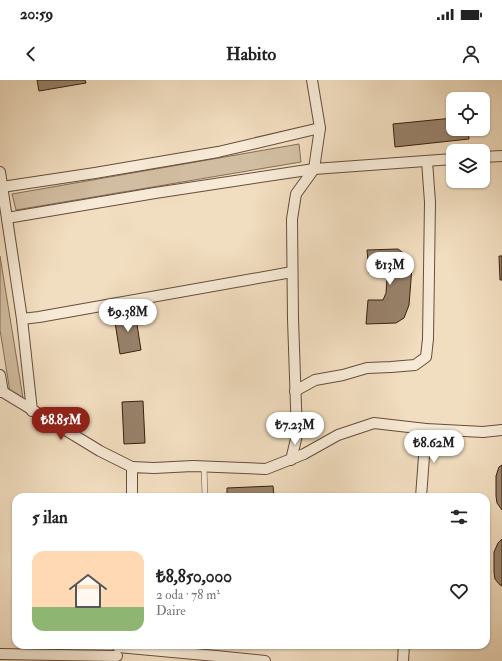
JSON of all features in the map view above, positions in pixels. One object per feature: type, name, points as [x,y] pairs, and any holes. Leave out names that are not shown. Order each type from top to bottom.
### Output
[{"type":"street","points":[[291,460],[297,435],[293,319],[292,219],[296,194],[314,169],[320,128],[312,80]]},
{"type":"street","points":[[2,187],[218,152],[320,128]]},
{"type":"street","points":[[490,157],[502,156]]},
{"type":"street","points":[[7,218],[155,193],[314,169],[446,160]]},
{"type":"street","points":[[296,391],[315,380],[343,375],[367,368],[415,365],[426,357],[428,339],[430,202],[427,161]]},
{"type":"street","points":[[0,172],[22,319],[32,411]]},
{"type":"street","points":[[22,319],[292,272]]},
{"type":"street","points":[[0,375],[1,392],[100,451],[132,467],[154,468],[204,466],[266,469],[304,454],[338,435],[374,423],[426,429],[482,432],[502,430]]},
{"type":"street","points":[[421,493],[426,429]]},
{"type":"street","points":[[132,467],[132,493]]},
{"type":"street","points":[[402,661],[404,649]]},
{"type":"street","points":[[0,654],[117,652],[216,656],[264,661]]},
{"type":"lane","points":[[204,466],[205,493]]},
{"type":"shaded area","points":[[299,144],[301,162],[16,210],[12,194]]},
{"type":"shaded area","points":[[0,256],[23,398],[10,392],[0,330]]},
{"type":"building","points":[[37,80],[85,80],[86,83],[39,91]]},
{"type":"building","points":[[446,119],[446,136],[469,136],[469,139],[395,147],[393,124]]},
{"type":"building","points":[[398,249],[406,255],[412,267],[409,305],[404,318],[396,323],[366,324],[368,300],[383,300],[386,293],[387,279],[383,272],[369,273],[367,250]]},
{"type":"building","points":[[499,256],[502,256],[502,280],[500,280]]},
{"type":"building","points":[[135,312],[141,350],[120,354],[114,316]]},
{"type":"building","points":[[143,401],[145,443],[124,444],[122,402]]},
{"type":"building","points":[[502,465],[502,510],[497,503],[496,476],[499,467]]},
{"type":"building","points":[[273,486],[274,493],[227,493],[227,488]]},
{"type":"building","points":[[502,539],[502,586],[495,579],[494,552],[498,543]]}]
